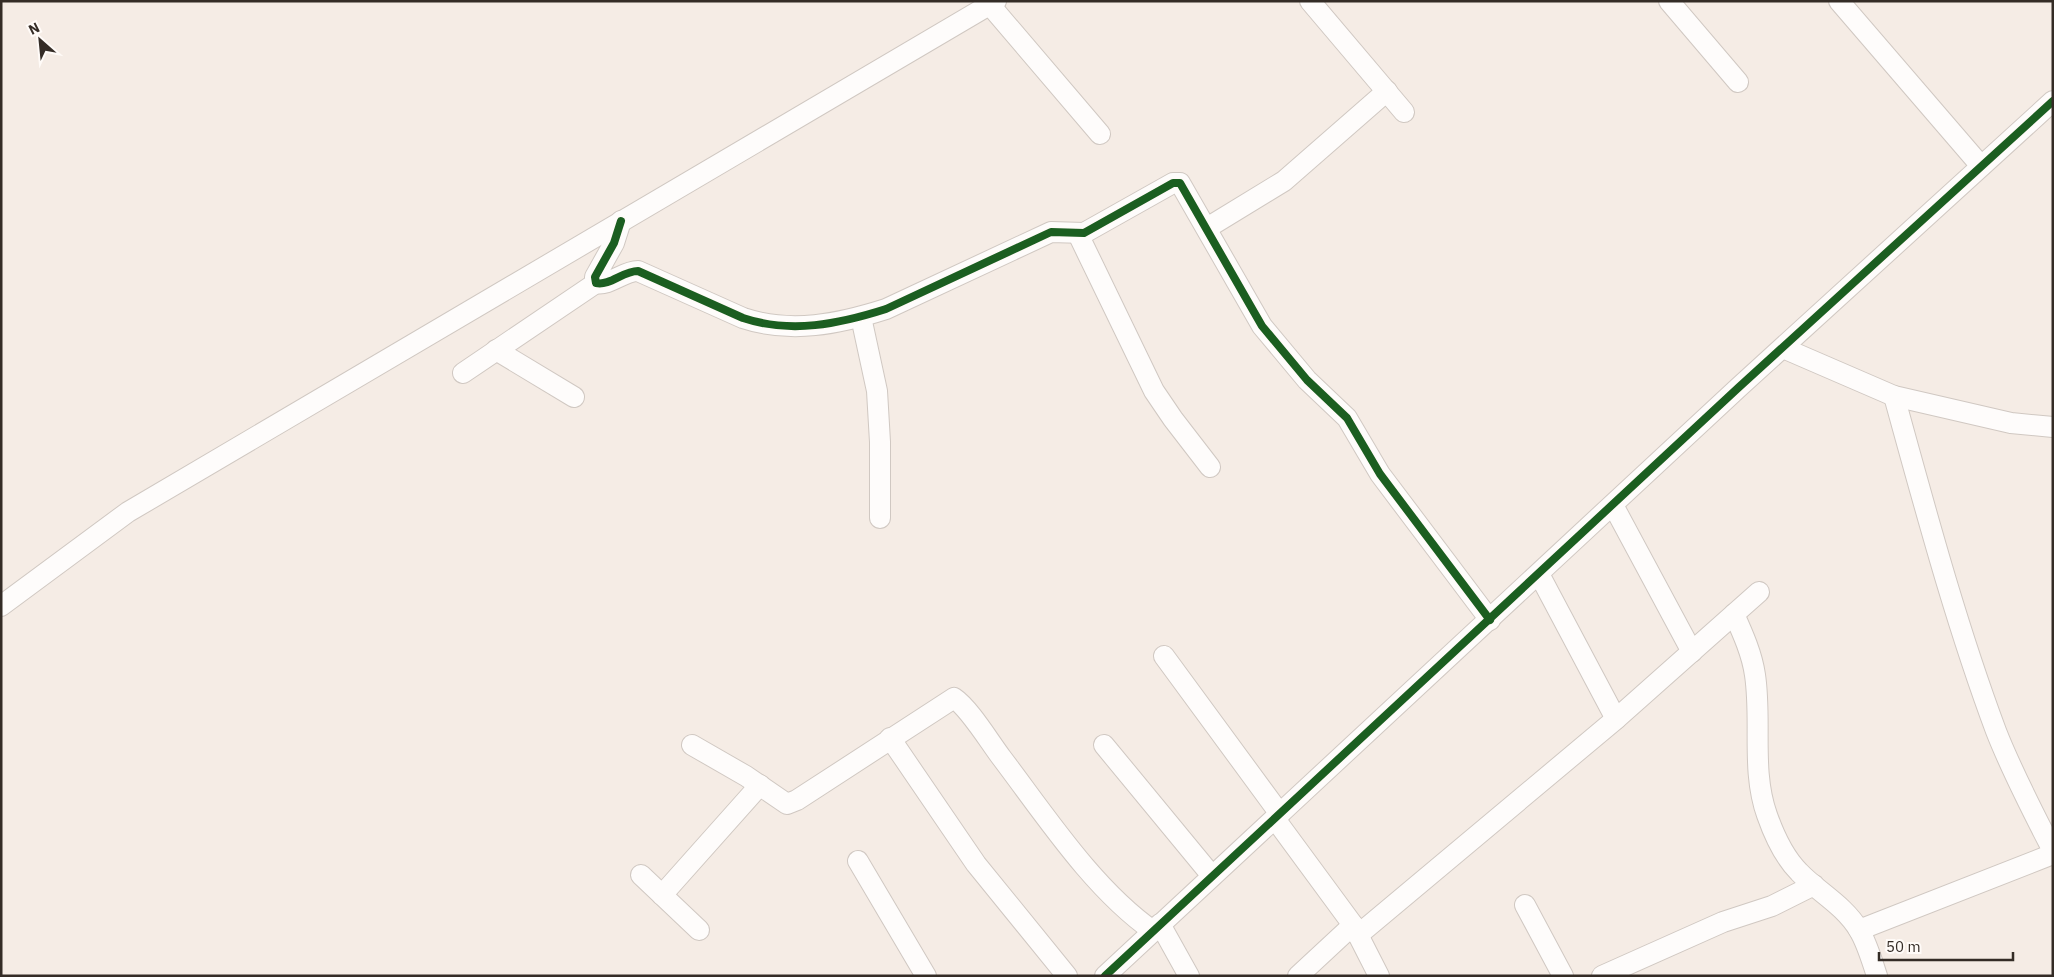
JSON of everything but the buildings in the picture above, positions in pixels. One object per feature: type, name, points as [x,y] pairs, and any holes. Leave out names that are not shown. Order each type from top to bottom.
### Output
[{"type":"street","points":[[1310,1],[1404,112]]},
{"type":"street","points":[[1669,1],[1738,82]]},
{"type":"street","points":[[1839,1],[1981,166]]},
{"type":"street","points":[[1,606],[128,512],[993,3],[1100,134]]},
{"type":"street","points":[[1207,228],[1284,181],[1386,91]]},
{"type":"street","points":[[1104,976],[2053,101]]},
{"type":"street","points":[[462,373],[596,283],[602,284],[627,272],[638,271],[743,318],[776,326],[799,327],[861,317],[924,292],[1051,232],[1061,231],[1078,234],[1087,232],[1177,182],[1183,185],[1262,326],[1307,380],[1347,418],[1380,474],[1490,620]]},
{"type":"street","points":[[596,283],[594,277],[614,243],[621,221]]},
{"type":"street","points":[[1078,234],[1154,391],[1210,467]]},
{"type":"street","points":[[861,317],[877,391],[880,442],[880,518]]},
{"type":"street","points":[[1783,348],[1894,396],[2011,423],[2053,427]]},
{"type":"street","points":[[496,350],[574,397]]},
{"type":"street","points":[[1859,930],[2053,853],[1997,732],[1958,620],[1894,396]]},
{"type":"street","points":[[1613,505],[1692,652]]},
{"type":"street","points":[[1539,574],[1616,719]]},
{"type":"street","points":[[1298,976],[1616,719],[1759,592]]},
{"type":"street","points":[[1734,614],[1746,643],[1755,675],[1757,762],[1760,792],[1767,815],[1788,859],[1814,885],[1836,902],[1859,930],[1877,976]]},
{"type":"street","points":[[1164,656],[1356,930],[1379,976]]},
{"type":"street","points":[[692,745],[760,784],[779,800],[788,804],[950,699],[955,698],[1059,833],[1114,900],[1133,917],[1157,928],[1189,976]]},
{"type":"street","points":[[890,738],[976,864],[1067,976]]},
{"type":"street","points":[[1104,745],[1212,876]]},
{"type":"street","points":[[662,895],[760,784]]},
{"type":"street","points":[[858,861],[926,976]]},
{"type":"street","points":[[642,875],[699,930]]},
{"type":"street","points":[[1602,976],[1723,922],[1772,906],[1814,885]]},
{"type":"street","points":[[1525,906],[1564,976]]},
{"type":"cycle path","points":[[1105,976],[1738,388],[2053,101]]},
{"type":"cycle path","points":[[621,221],[614,243],[595,277],[596,283],[606,282],[627,273],[638,271],[743,318],[779,325],[815,325],[851,319],[886,309],[1051,232],[1084,233],[1173,183],[1180,183],[1262,326],[1307,380],[1347,418],[1380,474],[1490,620]]}]
